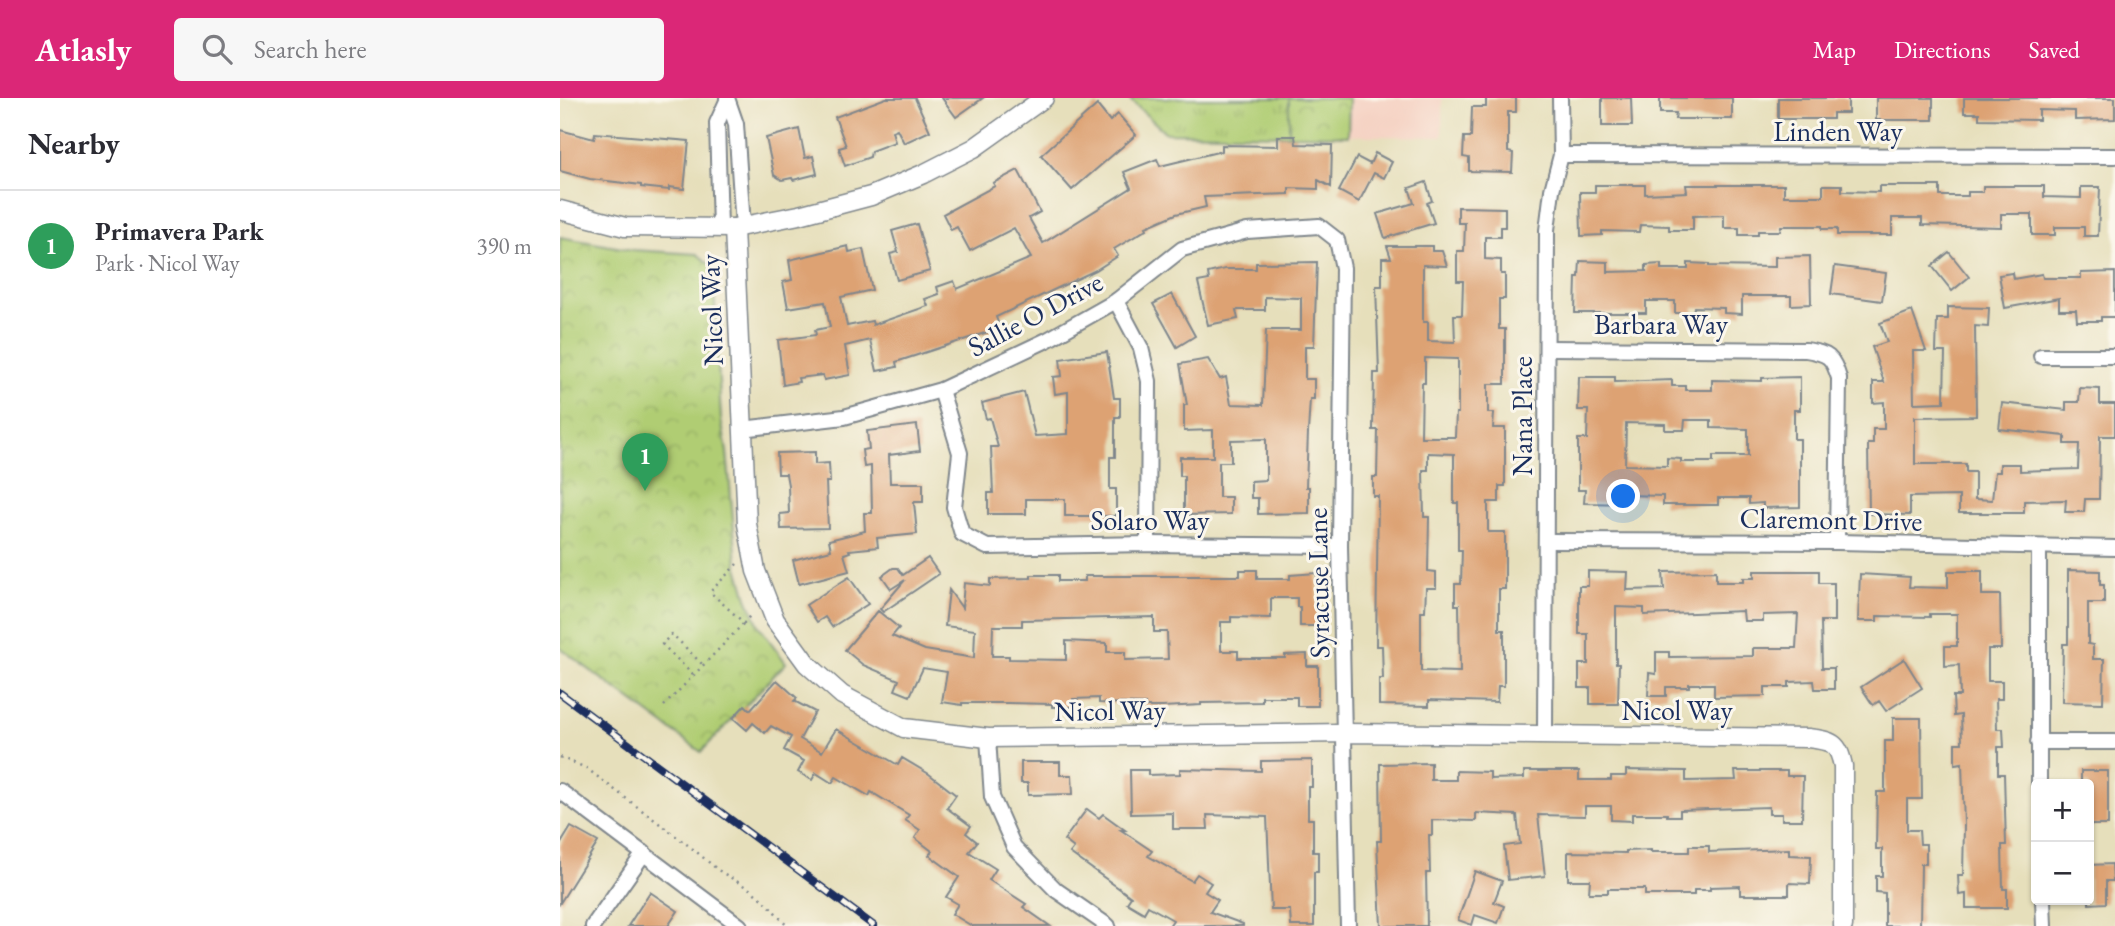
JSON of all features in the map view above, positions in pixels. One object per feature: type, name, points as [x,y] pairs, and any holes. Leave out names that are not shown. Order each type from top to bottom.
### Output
[{"type":"street","points":[[560,210],[625,227],[733,227],[799,215],[871,196],[923,174],[974,148],[1044,98]]},
{"type":"street","name":"Nana Place","points":[[1545,735],[1547,230],[1552,190],[1561,155],[1560,98]]},
{"type":"street","name":"Nicol Way","points":[[727,99],[717,123],[733,227]]},
{"type":"street","name":"Nicol Way","points":[[727,99],[736,124],[733,227],[747,524],[757,571],[775,621],[807,664],[842,695],[904,727],[988,738],[1345,733],[1808,738],[1829,741],[1839,749],[1843,766],[1843,926]]},
{"type":"street","name":"Linden Way","points":[[1561,155],[2115,156]]},
{"type":"street","name":"Sallie O Drive","points":[[742,429],[845,417],[941,390],[1047,340],[1116,301],[1182,249],[1247,232],[1319,226],[1337,240]]},
{"type":"street","name":"Syracuse Lane","points":[[1337,240],[1343,268],[1340,546],[1348,926]]},
{"type":"street","points":[[1116,301],[1141,348],[1149,381],[1149,544]]},
{"type":"street","name":"Barbara Way","points":[[1547,348],[1774,349],[1824,353],[1834,361],[1839,378],[1837,542]]},
{"type":"street","points":[[2041,356],[2115,356]]},
{"type":"street","name":"Solaro Way","points":[[941,390],[960,453],[954,507],[962,534],[987,547],[1149,544],[1340,546]]},
{"type":"street","name":"Claremont Drive","points":[[1546,541],[1837,542],[2115,548]]},
{"type":"street","points":[[2039,548],[2039,779]]},
{"type":"street","points":[[988,738],[992,797],[1014,847],[1056,890],[1108,926]]},
{"type":"street","points":[[2038,742],[2115,742]]},
{"type":"street","points":[[560,791],[740,926]]},
{"type":"street","points":[[593,926],[644,853]]},
{"type":"street","points":[[2043,905],[2044,926]]},
{"type":"path","points":[[740,561],[710,592],[744,623]]},
{"type":"path","points":[[664,706],[756,609]]},
{"type":"path","points":[[694,675],[662,644],[672,635],[703,665]]},
{"type":"path","points":[[560,757],[586,768],[718,870],[751,890],[768,904],[787,926]]},
{"type":"shaded area","points":[[1128,98],[1442,98],[1442,137],[1166,133]]},
{"type":"green space","points":[[1128,98],[1289,98],[1289,135],[1166,133]]},
{"type":"green space","points":[[1289,98],[1349,98],[1348,136],[1289,135]]},
{"type":"green space","points":[[560,237],[633,250],[697,254],[713,267],[721,419],[727,452],[737,564],[759,626],[786,663],[701,752],[560,648]]},
{"type":"building","points":[[886,98],[915,98],[930,131],[904,143],[897,129],[892,131],[895,142],[871,151],[870,157],[845,166],[839,148],[846,146],[835,117]]},
{"type":"building","points":[[942,98],[983,98],[956,117]]},
{"type":"building","points":[[1486,98],[1516,98],[1516,112],[1508,112],[1508,152],[1513,153],[1512,172],[1469,171],[1469,158],[1463,157],[1464,137],[1471,137],[1472,107],[1486,107]]},
{"type":"building","points":[[1602,98],[1631,98],[1632,126],[1602,126]]},
{"type":"building","points":[[1660,98],[1732,98],[1732,119],[1675,119],[1676,113],[1660,113]]},
{"type":"building","points":[[1778,98],[1848,98],[1848,113],[1833,113],[1833,119],[1778,119]]},
{"type":"building","points":[[1876,98],[1933,98],[1933,120],[1876,120]]},
{"type":"building","points":[[1964,98],[2115,98],[2115,119],[2075,120],[2075,111],[2039,110],[2039,120],[1979,119],[1979,113],[1964,113]]},
{"type":"building","points":[[1097,105],[1110,121],[1118,114],[1136,135],[1072,190],[1041,155]]},
{"type":"building","points":[[799,129],[805,158],[813,156],[817,174],[782,180],[774,175],[766,138]]},
{"type":"building","points":[[560,130],[594,139],[595,133],[689,141],[684,189],[641,187],[560,171]]},
{"type":"building","points":[[1278,136],[1295,136],[1296,144],[1332,145],[1331,187],[1318,180],[1318,189],[1289,188],[1289,194],[1204,197],[1206,207],[1176,214],[1146,227],[1147,229],[1114,249],[1118,256],[1096,270],[996,317],[1000,328],[896,362],[897,367],[877,371],[870,340],[845,346],[850,375],[824,380],[823,375],[798,378],[799,382],[783,385],[778,340],[816,335],[815,330],[830,327],[825,302],[788,308],[783,282],[792,280],[789,260],[848,246],[849,252],[863,249],[872,290],[841,297],[847,326],[872,321],[873,325],[928,306],[925,299],[939,294],[937,287],[954,281],[957,289],[1031,258],[1014,228],[970,251],[957,227],[951,230],[943,214],[995,186],[993,183],[1018,170],[1040,212],[1029,218],[1043,243],[1131,188],[1124,172],[1157,159],[1160,166],[1222,151],[1222,145],[1278,146]]},
{"type":"building","points":[[1375,153],[1392,162],[1384,178],[1374,173],[1359,202],[1339,191],[1357,157],[1370,164]]},
{"type":"building","points":[[1426,182],[1432,201],[1427,203],[1434,223],[1385,238],[1377,214],[1414,203],[1409,188]]},
{"type":"building","points":[[1595,185],[1645,185],[1645,194],[1687,192],[1686,185],[1784,185],[1784,196],[1823,196],[1823,185],[1842,185],[1842,191],[1879,192],[1879,186],[1940,186],[1940,196],[1968,196],[1968,192],[1983,192],[1983,186],[2044,186],[2044,197],[2081,198],[2081,187],[2100,187],[2098,236],[2084,236],[2084,227],[2055,227],[2055,235],[2032,235],[2032,214],[2001,214],[2001,227],[1922,225],[1922,218],[1892,218],[1892,235],[1837,235],[1837,229],[1822,229],[1822,226],[1781,226],[1780,231],[1758,231],[1758,235],[1739,235],[1739,228],[1724,228],[1724,215],[1693,216],[1693,230],[1669,230],[1669,226],[1640,225],[1639,232],[1602,231],[1602,235],[1581,236],[1580,192],[1595,192]]},
{"type":"building","points":[[1458,207],[1505,208],[1505,227],[1501,227],[1501,237],[1485,237],[1485,259],[1501,260],[1501,274],[1505,274],[1505,299],[1499,299],[1499,329],[1505,329],[1505,384],[1488,384],[1488,413],[1494,413],[1493,428],[1505,428],[1505,486],[1499,486],[1499,502],[1488,502],[1488,532],[1505,532],[1505,589],[1499,589],[1499,630],[1504,630],[1504,686],[1498,686],[1497,702],[1429,700],[1429,706],[1379,705],[1379,679],[1383,679],[1382,646],[1376,646],[1378,496],[1373,496],[1373,477],[1377,477],[1378,430],[1373,430],[1374,373],[1379,373],[1376,286],[1382,286],[1382,258],[1391,258],[1387,246],[1432,246],[1432,251],[1442,251],[1447,266],[1423,265],[1423,322],[1428,322],[1428,341],[1455,342],[1454,315],[1462,315],[1463,281],[1457,281],[1457,251],[1464,251],[1465,223],[1458,223]],"holes":[[[1425,358],[1458,359],[1455,437],[1421,437]],[[1428,453],[1454,454],[1454,503],[1458,503],[1458,550],[1462,550],[1461,584],[1455,584],[1455,605],[1459,605],[1460,672],[1421,671],[1421,611],[1425,611],[1426,588],[1436,588],[1436,572],[1428,571],[1429,517],[1424,517],[1423,470],[1428,470]]]},
{"type":"building","points":[[917,224],[930,271],[897,280],[890,254],[898,252],[892,231]]},
{"type":"building","points":[[1949,252],[1969,277],[1952,291],[1932,266]]},
{"type":"building","points":[[1810,256],[1811,304],[1791,305],[1791,296],[1742,296],[1742,314],[1724,313],[1724,308],[1694,307],[1693,313],[1675,313],[1675,301],[1646,301],[1646,313],[1575,313],[1576,277],[1579,277],[1580,261],[1608,262],[1608,272],[1646,271],[1646,265],[1661,264],[1661,269],[1688,269],[1688,263],[1775,267],[1775,257]]},
{"type":"building","points":[[1317,262],[1314,346],[1305,346],[1305,379],[1314,379],[1314,399],[1310,399],[1308,432],[1306,487],[1309,487],[1309,513],[1258,514],[1258,498],[1251,498],[1251,481],[1266,480],[1266,439],[1231,440],[1231,462],[1219,462],[1219,497],[1231,497],[1231,514],[1184,515],[1184,476],[1180,476],[1180,457],[1213,457],[1213,430],[1184,431],[1184,405],[1187,405],[1180,364],[1208,359],[1220,379],[1226,377],[1231,404],[1263,405],[1266,330],[1301,330],[1301,298],[1265,297],[1265,310],[1236,310],[1238,319],[1208,325],[1198,282],[1209,280],[1208,273],[1225,269],[1256,269],[1256,263]]},
{"type":"building","points":[[1835,266],[1886,273],[1882,301],[1831,294]]},
{"type":"building","points":[[2115,272],[2115,317],[2101,317],[2101,321],[2077,321],[2076,310],[2059,310],[2059,298],[2005,308],[1999,275],[2012,273],[2013,279],[2042,274],[2043,278],[2081,278],[2081,273]]},
{"type":"building","points":[[1172,294],[1195,336],[1177,347],[1153,304]]},
{"type":"building","points":[[1948,307],[1989,308],[1988,327],[1975,326],[1976,416],[1915,417],[1915,464],[1966,464],[1966,472],[1975,472],[1975,499],[1992,500],[1995,472],[2000,472],[2000,464],[2020,464],[2020,471],[2078,469],[2079,444],[2065,444],[2065,436],[1999,429],[2002,403],[2066,410],[2066,402],[2079,402],[2080,388],[2100,389],[2100,404],[2115,404],[2115,436],[2100,436],[2099,499],[2085,499],[2084,512],[2065,512],[2066,500],[2024,501],[2024,513],[1959,513],[1959,496],[1910,497],[1910,515],[1869,514],[1868,444],[1873,444],[1873,429],[1884,429],[1884,402],[1873,403],[1873,382],[1884,382],[1872,347],[1887,342],[1880,323],[1912,311],[1926,351],[1913,351],[1914,403],[1944,402],[1945,352],[1936,352],[1937,319],[1948,319]]},
{"type":"building","points":[[1107,352],[1114,398],[1120,398],[1120,417],[1115,417],[1115,457],[1110,457],[1110,489],[1116,489],[1116,516],[1065,516],[1065,499],[1026,499],[1026,514],[988,514],[988,493],[993,493],[991,447],[998,447],[990,418],[986,419],[982,403],[1024,392],[1035,436],[1068,434],[1068,392],[1055,394],[1053,377],[1062,376],[1060,359]]},
{"type":"building","points":[[1579,377],[1615,377],[1615,382],[1672,380],[1672,386],[1685,386],[1685,390],[1712,390],[1712,380],[1762,381],[1762,378],[1800,377],[1800,410],[1794,410],[1794,439],[1800,439],[1800,507],[1763,508],[1763,503],[1749,504],[1749,498],[1718,498],[1718,505],[1663,505],[1663,496],[1628,495],[1628,504],[1584,503],[1585,490],[1578,490],[1578,439],[1587,439],[1588,410],[1578,410]],"holes":[[[1685,420],[1711,420],[1711,428],[1748,429],[1748,456],[1713,456],[1713,462],[1681,462],[1681,459],[1667,458],[1667,466],[1625,465],[1626,423],[1665,424],[1665,430],[1684,430]]]},
{"type":"building","points":[[917,425],[920,451],[889,455],[890,483],[923,483],[923,502],[914,502],[917,534],[877,538],[878,547],[849,550],[850,552],[844,554],[849,571],[799,584],[793,560],[831,550],[829,540],[865,531],[864,513],[872,513],[871,466],[864,467],[862,450],[869,449],[867,431]]},
{"type":"building","points":[[815,452],[815,464],[829,463],[830,482],[826,482],[828,528],[781,529],[780,514],[789,513],[788,485],[786,474],[778,474],[777,453]]},
{"type":"building","points":[[928,558],[939,574],[883,612],[880,609],[905,580],[891,589],[882,576],[893,568],[898,568],[903,575]]},
{"type":"building","points":[[1240,570],[1257,570],[1257,579],[1290,579],[1290,575],[1317,573],[1317,626],[1300,626],[1297,598],[1271,598],[1271,618],[1231,617],[1231,622],[1221,622],[1221,651],[1238,651],[1238,658],[1285,658],[1285,655],[1307,654],[1307,666],[1318,666],[1318,706],[1297,706],[1297,697],[1262,697],[1262,702],[1162,707],[1099,703],[1099,698],[1073,699],[1073,707],[1008,703],[962,705],[942,702],[947,672],[923,668],[910,696],[895,690],[899,680],[863,665],[845,650],[878,611],[899,628],[892,636],[925,650],[974,658],[975,630],[945,626],[949,590],[962,608],[964,583],[990,586],[990,579],[1031,578],[1031,575],[1058,575],[1058,581],[1085,581],[1085,576],[1240,576]],"holes":[[[1154,617],[1154,632],[1167,632],[1168,659],[1125,660],[1125,652],[1107,652],[1107,643],[1066,641],[1066,660],[992,656],[993,626],[1022,626],[1022,620]]]},
{"type":"building","points":[[2068,570],[2100,571],[2100,585],[2104,585],[2104,603],[2088,603],[2088,644],[2093,645],[2093,659],[2104,659],[2103,703],[2062,702],[2063,644],[2068,644]]},
{"type":"building","points":[[1588,571],[1628,572],[1627,590],[1664,589],[1663,572],[1716,571],[1716,582],[1743,582],[1743,578],[1754,578],[1754,571],[1819,571],[1819,583],[1834,583],[1834,621],[1821,621],[1822,668],[1834,668],[1834,689],[1815,689],[1814,681],[1789,682],[1789,687],[1765,687],[1765,696],[1714,697],[1714,684],[1689,684],[1689,687],[1666,687],[1666,696],[1648,696],[1649,673],[1656,674],[1656,652],[1669,652],[1669,657],[1753,656],[1753,648],[1796,648],[1798,614],[1763,615],[1763,621],[1744,621],[1743,611],[1644,615],[1644,608],[1616,607],[1618,704],[1590,704],[1590,688],[1579,688],[1579,664],[1588,664],[1588,634],[1579,634],[1579,586],[1588,586]]},
{"type":"building","points":[[1948,571],[1982,571],[1982,595],[2000,595],[2001,649],[1988,649],[1988,681],[2002,681],[2002,699],[1996,699],[1997,729],[2003,729],[2004,747],[1998,747],[1998,774],[2004,774],[2006,845],[2002,845],[2003,889],[2007,889],[2007,908],[1966,908],[1966,894],[1959,895],[1958,875],[1963,875],[1964,826],[1962,763],[1955,764],[1955,743],[1962,743],[1961,715],[1954,716],[1953,696],[1960,696],[1959,665],[1945,666],[1945,646],[1957,646],[1957,614],[1930,614],[1930,617],[1877,616],[1877,621],[1858,621],[1860,574],[1910,577],[1909,587],[1948,588]]},
{"type":"building","points":[[849,577],[868,604],[832,627],[825,617],[817,622],[806,605]]},
{"type":"building","points":[[1904,659],[1922,688],[1886,711],[1879,701],[1873,705],[1861,687]]},
{"type":"building","points":[[777,680],[797,698],[794,701],[815,712],[800,739],[822,752],[836,729],[898,765],[902,758],[956,795],[947,808],[971,826],[966,833],[977,842],[969,852],[996,869],[989,880],[1026,904],[1023,907],[1050,926],[972,926],[952,914],[958,904],[946,897],[959,877],[929,855],[932,851],[915,838],[920,830],[905,820],[909,815],[871,792],[869,796],[836,777],[832,783],[816,773],[812,780],[798,772],[804,761],[784,750],[791,737],[771,726],[765,733],[753,723],[747,730],[733,718],[745,705],[750,710]]},
{"type":"building","points":[[1893,718],[1921,718],[1922,799],[1907,799],[1907,830],[1919,830],[1920,844],[1926,844],[1926,864],[1921,864],[1920,926],[1885,926],[1885,893],[1876,892],[1876,876],[1882,876],[1882,849],[1876,849],[1877,792],[1885,792],[1885,741],[1893,741]]},
{"type":"building","points":[[1312,760],[1312,787],[1308,787],[1308,819],[1313,819],[1313,852],[1318,852],[1318,872],[1314,872],[1314,926],[1291,926],[1290,910],[1271,910],[1267,817],[1207,815],[1208,829],[1173,829],[1173,813],[1131,814],[1130,770],[1148,770],[1148,775],[1180,774],[1180,769],[1261,771],[1261,761]]},
{"type":"building","points":[[1021,762],[1060,762],[1060,775],[1072,775],[1073,794],[1028,795],[1028,783],[1021,783]]},
{"type":"building","points":[[1431,763],[1431,780],[1456,780],[1456,771],[1490,772],[1490,779],[1524,778],[1524,771],[1579,771],[1579,780],[1611,780],[1611,776],[1626,776],[1626,770],[1686,771],[1686,781],[1736,780],[1735,771],[1787,771],[1787,776],[1803,776],[1802,820],[1782,820],[1782,814],[1769,814],[1769,807],[1680,810],[1680,816],[1632,814],[1632,821],[1611,820],[1611,806],[1585,806],[1585,816],[1538,815],[1545,876],[1508,880],[1504,846],[1520,844],[1517,815],[1476,813],[1476,821],[1432,820],[1432,835],[1429,835],[1430,873],[1426,873],[1427,926],[1381,926],[1377,841],[1381,841],[1380,764]]},
{"type":"building","points":[[2081,771],[2108,771],[2108,825],[2094,825],[2094,779],[2081,779]]},
{"type":"building","points":[[1087,809],[1099,818],[1103,814],[1125,830],[1121,830],[1152,851],[1148,856],[1192,881],[1197,874],[1211,883],[1205,892],[1218,900],[1210,912],[1243,926],[1169,926],[1173,920],[1148,906],[1144,913],[1127,903],[1131,897],[1070,853],[1074,848],[1064,840]]},
{"type":"building","points":[[571,827],[598,842],[560,903],[560,845]]},
{"type":"building","points":[[1689,846],[1709,846],[1709,852],[1789,849],[1789,855],[1811,856],[1810,884],[1789,883],[1789,895],[1740,895],[1740,886],[1694,890],[1694,895],[1645,895],[1645,889],[1608,889],[1608,893],[1589,893],[1590,880],[1568,880],[1568,852],[1689,852]]},
{"type":"building","points":[[2112,864],[2113,881],[2106,881],[2106,903],[2094,904],[2094,865]]},
{"type":"building","points":[[1475,871],[1502,881],[1494,902],[1504,906],[1498,923],[1475,915],[1472,925],[1458,920]]},
{"type":"building","points":[[650,892],[678,911],[668,926],[628,926]]},
{"type":"railway","points":[[560,693],[874,926]]},
{"type":"place","name":"Primavera Park","points":[[645,491]]}]
